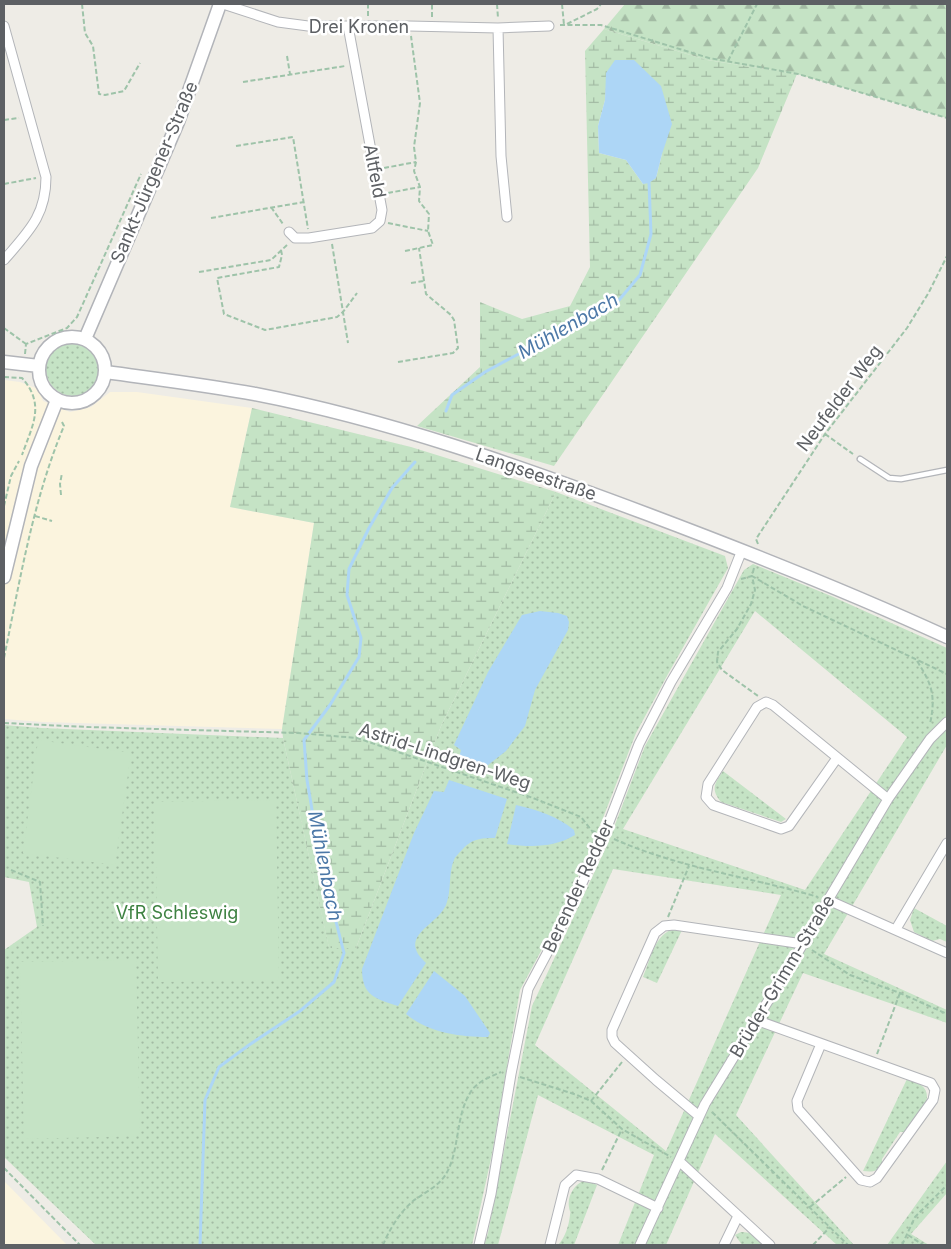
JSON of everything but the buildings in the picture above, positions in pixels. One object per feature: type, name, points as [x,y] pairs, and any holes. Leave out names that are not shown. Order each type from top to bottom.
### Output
[{"type":"street","name":"Drei Kronen","points":[[221,4],[278,22],[308,26],[498,28],[549,26]]},
{"type":"street","name":"Sankt-Jürgener-Straße","points":[[85,338],[178,122],[221,4]]},
{"type":"street","points":[[4,26],[46,177],[46,194],[33,225],[4,260]]},
{"type":"street","name":"Altfeld","points":[[292,235],[310,238],[330,235],[372,228],[380,221],[382,210],[348,26]]},
{"type":"street","points":[[498,28],[501,156],[508,218]]},
{"type":"street","points":[[74,336],[85,338],[100,351],[105,361],[106,372],[103,382],[98,392],[89,399],[79,403],[57,400],[43,386],[39,376],[41,356],[54,341],[74,336]]},
{"type":"street","points":[[4,362],[39,366]]},
{"type":"street","name":"Langseestraße","points":[[106,372],[255,394],[410,433],[561,482],[742,550],[887,609],[947,637]]},
{"type":"street","points":[[4,577],[28,476],[57,400]]},
{"type":"street","name":"Berender Redder","points":[[478,1245],[491,1194],[511,1074],[528,989],[569,912],[604,835],[639,744],[671,682],[727,588],[742,550]]},
{"type":"street","points":[[837,758],[789,826],[780,829],[714,805],[706,797],[708,784],[757,706],[766,702],[774,704],[888,799]]},
{"type":"street","name":"Brüder-Grimm-Straße","points":[[640,1245],[705,1104],[803,944],[888,799],[930,739],[947,722]]},
{"type":"street","points":[[896,929],[947,843]]},
{"type":"street","points":[[828,900],[947,952]]},
{"type":"street","points":[[699,1116],[615,1043],[612,1037],[612,1030],[655,933],[664,926],[674,925],[803,944]]},
{"type":"street","points":[[756,1020],[931,1083],[935,1090],[933,1100],[877,1178],[870,1182],[861,1180],[798,1109],[796,1101],[821,1044]]},
{"type":"street","points":[[679,1161],[770,1245]]},
{"type":"street","points":[[550,1245],[565,1185],[576,1176],[598,1179],[658,1208]]},
{"type":"street","points":[[724,1245],[738,1216]]},
{"type":"lane","points":[[860,459],[889,478],[901,479],[947,470]]},
{"type":"path","points":[[82,4],[85,33],[93,46],[99,94],[104,95],[124,91],[140,63]]},
{"type":"path","points":[[432,4],[432,26]]},
{"type":"path","points":[[497,4],[498,28]]},
{"type":"path","points":[[562,4],[564,25]]},
{"type":"path","points":[[564,25],[597,9],[601,4]]},
{"type":"path","points":[[728,61],[757,4]]},
{"type":"path","points":[[564,25],[600,25],[709,58],[798,74],[947,118]]},
{"type":"path","points":[[405,251],[433,245],[428,231],[429,214],[419,201],[420,187],[414,171],[416,162],[414,147],[420,103],[410,26]]},
{"type":"path","points":[[287,56],[290,75]]},
{"type":"path","points":[[243,82],[355,65]]},
{"type":"path","points":[[4,120],[30,117]]},
{"type":"path","points":[[236,146],[293,137],[310,238]]},
{"type":"path","points":[[374,169],[416,162]]},
{"type":"path","points":[[26,344],[67,328],[77,318],[143,171]]},
{"type":"path","points":[[4,184],[46,177]]},
{"type":"path","points":[[379,194],[420,187]]},
{"type":"path","points":[[211,218],[304,202]]},
{"type":"path","points":[[199,272],[271,260],[292,235],[271,208]]},
{"type":"path","points":[[380,221],[428,231]]},
{"type":"path","points":[[330,235],[348,343]]},
{"type":"path","points":[[398,362],[453,353],[458,348],[454,320],[451,315],[426,294],[419,248]]},
{"type":"path","points":[[281,250],[282,255],[279,267],[217,278],[224,314],[265,330],[337,317],[343,312],[356,293]]},
{"type":"path","name":"Neufelder Weg","points":[[766,702],[722,670],[717,662],[718,652],[737,629],[751,604],[755,590],[752,576],[760,548],[756,539],[825,434],[907,328],[929,292],[947,256]]},
{"type":"path","points":[[411,283],[424,281]]},
{"type":"path","points":[[4,328],[26,344]]},
{"type":"path","points":[[4,506],[11,476],[19,462],[36,407],[31,390],[22,378],[26,344]]},
{"type":"path","points":[[4,376],[22,378]]},
{"type":"path","points":[[4,658],[35,516],[47,470],[64,426],[63,422],[51,414]]},
{"type":"path","points":[[825,434],[860,459]]},
{"type":"path","points":[[61,495],[60,484],[62,474]]},
{"type":"path","points":[[35,516],[52,521]]},
{"type":"path","points":[[752,576],[803,606],[947,674]]},
{"type":"path","points":[[916,660],[928,677],[932,688],[934,706],[930,724],[930,739]]},
{"type":"path","name":"Astrid-Lindgren-Weg","points":[[4,723],[298,733],[357,738],[507,789],[581,817],[592,831],[639,850],[689,865],[828,900]]},
{"type":"path","points":[[664,926],[689,865]]},
{"type":"path","points":[[11,870],[40,882],[43,926]]},
{"type":"path","points":[[803,944],[850,975],[900,993],[947,1014]]},
{"type":"path","points":[[874,1062],[900,993]]},
{"type":"path","points":[[591,1101],[628,1054]]},
{"type":"path","points":[[383,1245],[388,1232],[412,1203],[444,1177],[451,1165],[465,1104],[470,1092],[485,1079],[502,1072],[591,1101],[622,1129],[679,1161]]},
{"type":"path","points":[[705,1104],[848,1245]]},
{"type":"path","points":[[598,1179],[622,1129]]},
{"type":"path","points":[[4,1168],[80,1245]]},
{"type":"path","points":[[810,1207],[853,1171]]},
{"type":"path","points":[[902,1245],[915,1217],[947,1185]]},
{"type":"path","points":[[813,1245],[830,1227]]},
{"type":"path","points":[[908,1235],[923,1245]]},
{"type":"shaded area","points":[[4,380],[20,382],[38,389],[43,401],[70,412],[91,407],[110,392],[137,392],[252,408],[230,507],[314,523],[282,729],[43,722],[4,719]]},
{"type":"shaded area","points":[[4,1181],[67,1245],[4,1245]]},
{"type":"green space","points":[[625,4],[947,4],[947,118],[797,74],[707,60],[604,29]]},
{"type":"green space","points":[[604,29],[707,60],[797,74],[758,168],[554,466],[417,426],[480,367],[480,302],[522,319],[570,306],[590,267],[585,51]],"holes":[[[607,73],[662,154],[656,178],[643,184],[626,160],[599,153],[598,126],[605,100]]]},
{"type":"green space","points":[[68,342],[78,342],[88,346],[96,354],[100,369],[96,384],[88,392],[78,396],[68,396],[58,392],[50,384],[46,374],[46,364],[50,354],[58,346]]},
{"type":"green space","points":[[252,408],[411,447],[556,492],[441,726],[356,948],[329,948],[282,729],[314,523],[230,507]]},
{"type":"green space","name":"VfR Schleswig","points":[[556,492],[725,556],[728,568],[636,733],[594,841],[562,912],[520,990],[492,1154],[472,1245],[96,1245],[4,1157],[4,950],[37,927],[29,882],[4,877],[4,725],[283,738],[329,947],[356,948],[441,726]]},
{"type":"green space","points":[[753,564],[831,596],[947,648],[947,745],[824,954],[947,1010],[947,1023],[803,973],[736,1115],[854,1245],[837,1245],[715,1134],[666,1245],[618,1245],[654,1155],[538,1095],[498,1245],[484,1245],[488,1233],[532,1006],[608,843],[645,746],[744,570]],"holes":[[[755,611],[907,737],[805,890],[623,829]],[[613,869],[781,895],[666,1151],[535,1045]]]},
{"type":"green space","points":[[38,740],[131,753],[115,865],[23,853]]},
{"type":"green space","points":[[723,771],[786,819],[781,822],[721,802],[716,793],[715,786]]},
{"type":"green space","name":"VfR Schleswig","points":[[276,800],[279,980],[158,982],[155,802]]},
{"type":"green space","points":[[914,908],[947,926],[947,942],[940,939],[932,941],[914,932],[910,920]]},
{"type":"green space","points":[[682,930],[657,983],[643,977],[658,941],[668,931]]},
{"type":"green space","points":[[136,960],[140,1136],[24,1139],[20,962]]},
{"type":"green space","points":[[907,1079],[918,1083],[926,1090],[926,1103],[919,1116],[906,1132],[900,1132],[882,1159],[882,1166],[873,1171],[863,1171]]},
{"type":"green space","points":[[947,1161],[947,1193],[911,1234],[929,1245],[887,1245]]},
{"type":"green space","points":[[584,1181],[597,1185],[574,1245],[558,1245],[565,1235],[569,1223],[570,1195],[577,1185]]},
{"type":"green space","points":[[741,1232],[754,1236],[765,1245],[742,1245],[735,1235]]},
{"type":"water","points":[[615,60],[634,60],[661,86],[672,124],[656,178],[649,183],[643,184],[626,160],[599,153],[598,126],[605,100],[606,73]]},
{"type":"water","points":[[540,611],[567,616],[569,622],[568,630],[535,690],[525,726],[506,751],[483,769],[476,769],[462,763],[459,758],[461,750],[454,745],[488,672],[522,615]]},
{"type":"water","points":[[449,780],[507,799],[495,838],[480,839],[472,842],[457,855],[452,865],[446,905],[417,938],[415,946],[418,954],[426,963],[398,1006],[377,998],[368,991],[362,969],[414,833],[434,791],[444,792]]},
{"type":"water","points":[[516,805],[540,811],[554,817],[574,830],[575,835],[559,842],[542,846],[507,844]]},
{"type":"water","points":[[434,971],[465,996],[490,1033],[488,1037],[456,1035],[434,1030],[406,1014]]},
{"type":"waterway","name":"Mühlenbach","points":[[446,411],[452,395],[485,372],[619,300],[640,275],[651,234],[649,183]]},
{"type":"waterway","name":"Mühlenbach","points":[[200,1245],[205,1100],[219,1067],[300,1011],[334,982],[344,953],[321,863],[307,780],[304,740],[330,705],[359,657],[361,638],[347,595],[349,569],[369,528],[392,488],[415,462]]}]
